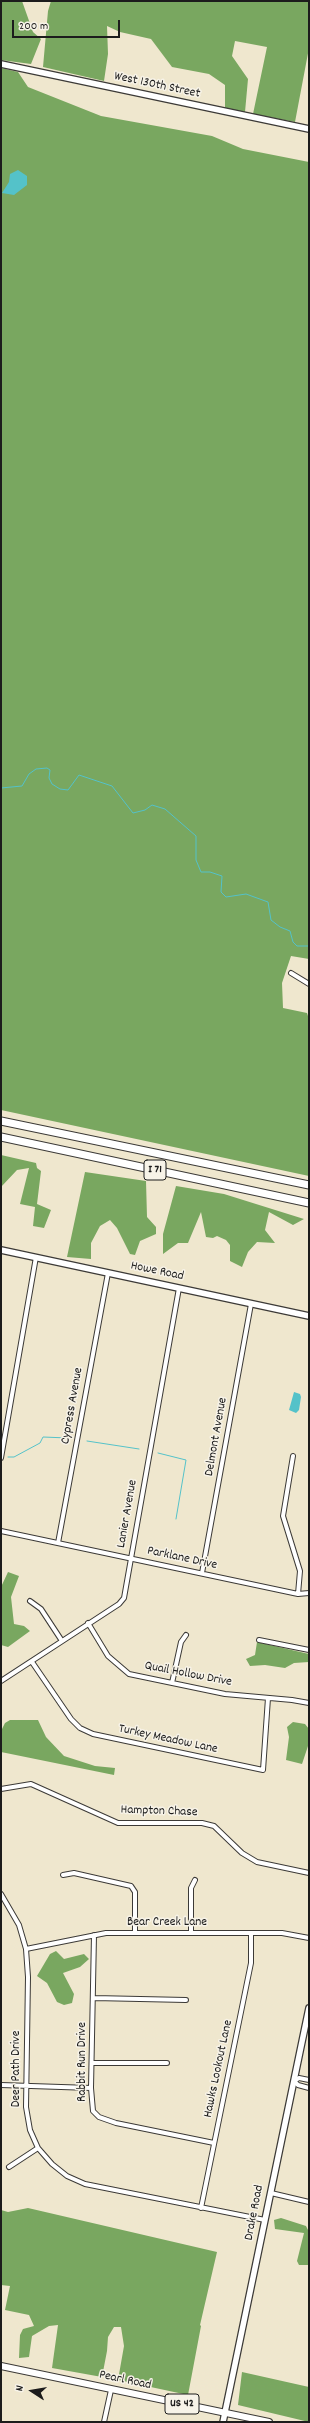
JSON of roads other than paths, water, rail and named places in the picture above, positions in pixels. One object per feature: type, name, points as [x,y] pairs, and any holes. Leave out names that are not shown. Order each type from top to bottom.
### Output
[{"type":"highway","name":"I 71","points":[[1,1122],[309,1185]]},
{"type":"highway","name":"I 71","points":[[1,1137],[309,1203]]},
{"type":"main road","name":"Pearl Road","points":[[1,2366],[269,2422]]},
{"type":"street","name":"West 130th Street","points":[[1,64],[309,129]]},
{"type":"street","points":[[291,973],[309,984]]},
{"type":"street","name":"Howe Road","points":[[1,1250],[309,1316]]},
{"type":"street","points":[[1,1458],[36,1257]]},
{"type":"street","name":"Cypress Avenue","points":[[58,1543],[108,1272]]},
{"type":"street","name":"Lanier Avenue","points":[[1,1682],[88,1623],[119,1604],[124,1598],[179,1288]]},
{"type":"street","name":"Delmont Avenue","points":[[202,1573],[251,1304]]},
{"type":"street","points":[[293,1456],[283,1516],[300,1571],[298,1594]]},
{"type":"street","name":"Parklane Drive","points":[[1,1530],[298,1594],[309,1593]]},
{"type":"street","points":[[30,1601],[41,1609],[62,1641]]},
{"type":"street","name":"Quail Hollow Drive","points":[[88,1623],[108,1656],[129,1674],[225,1694],[309,1703]]},
{"type":"street","points":[[172,1683],[181,1642],[186,1636]]},
{"type":"street","points":[[259,1640],[309,1650]]},
{"type":"street","name":"Turkey Meadow Lane","points":[[32,1662],[71,1719],[80,1728],[93,1734],[263,1770],[268,1698]]},
{"type":"street","name":"Hampton Chase","points":[[1,1789],[31,1784],[118,1823],[202,1823],[214,1826],[242,1853],[257,1862],[309,1873]]},
{"type":"street","points":[[63,1875],[74,1873],[131,1886],[134,1892],[135,1932]]},
{"type":"street","points":[[191,1933],[191,1888],[195,1880]]},
{"type":"street","name":"Deer Path Drive","points":[[1,1894],[19,1925],[26,1949],[28,1977],[26,2107],[30,2130],[38,2148],[52,2164],[67,2176],[85,2184],[265,2220]]},
{"type":"street","name":"Bear Creek Lane","points":[[26,1949],[94,1935],[135,1932],[282,1933],[309,1938]]},
{"type":"street","name":"Hawks Lookout Lane","points":[[201,2208],[251,1963],[251,1933]]},
{"type":"street","name":"Rabbit Run Drive","points":[[94,1935],[94,1998],[91,2088],[93,2111],[99,2117],[116,2123],[214,2143]]},
{"type":"street","points":[[94,1998],[186,2000]]},
{"type":"street","name":"Drake Road","points":[[224,2422],[309,2008]]},
{"type":"street","points":[[92,2063],[166,2063]]},
{"type":"street","points":[[309,2080],[299,2078],[294,2081],[298,2085],[309,2088]]},
{"type":"street","points":[[1,2085],[91,2088]]},
{"type":"street","points":[[9,2167],[38,2148]]},
{"type":"street","points":[[271,2193],[309,2202]]},
{"type":"street","points":[[104,2422],[111,2390]]},
{"type":"water","points":[[18,170],[27,176],[27,185],[14,195],[2,193],[9,182],[10,174]]},
{"type":"water","points":[[294,1392],[300,1394],[301,1397],[299,1410],[296,1413],[289,1410]]},
{"type":"waterway","points":[[1,788],[22,786],[29,774],[36,769],[47,768],[50,770],[49,778],[52,784],[60,789],[68,790],[79,775],[112,786],[133,813],[145,810],[152,805],[165,809],[196,836],[196,860],[201,872],[210,872],[222,876],[221,892],[226,897],[246,894],[268,902],[271,920],[280,927],[290,931],[293,942],[297,946],[309,946]]},
{"type":"waterway","points":[[8,1457],[14,1457],[40,1443],[43,1437],[68,1438]]},
{"type":"waterway","points":[[87,1441],[139,1449]]},
{"type":"waterway","points":[[158,1453],[186,1460],[176,1519]]}]
